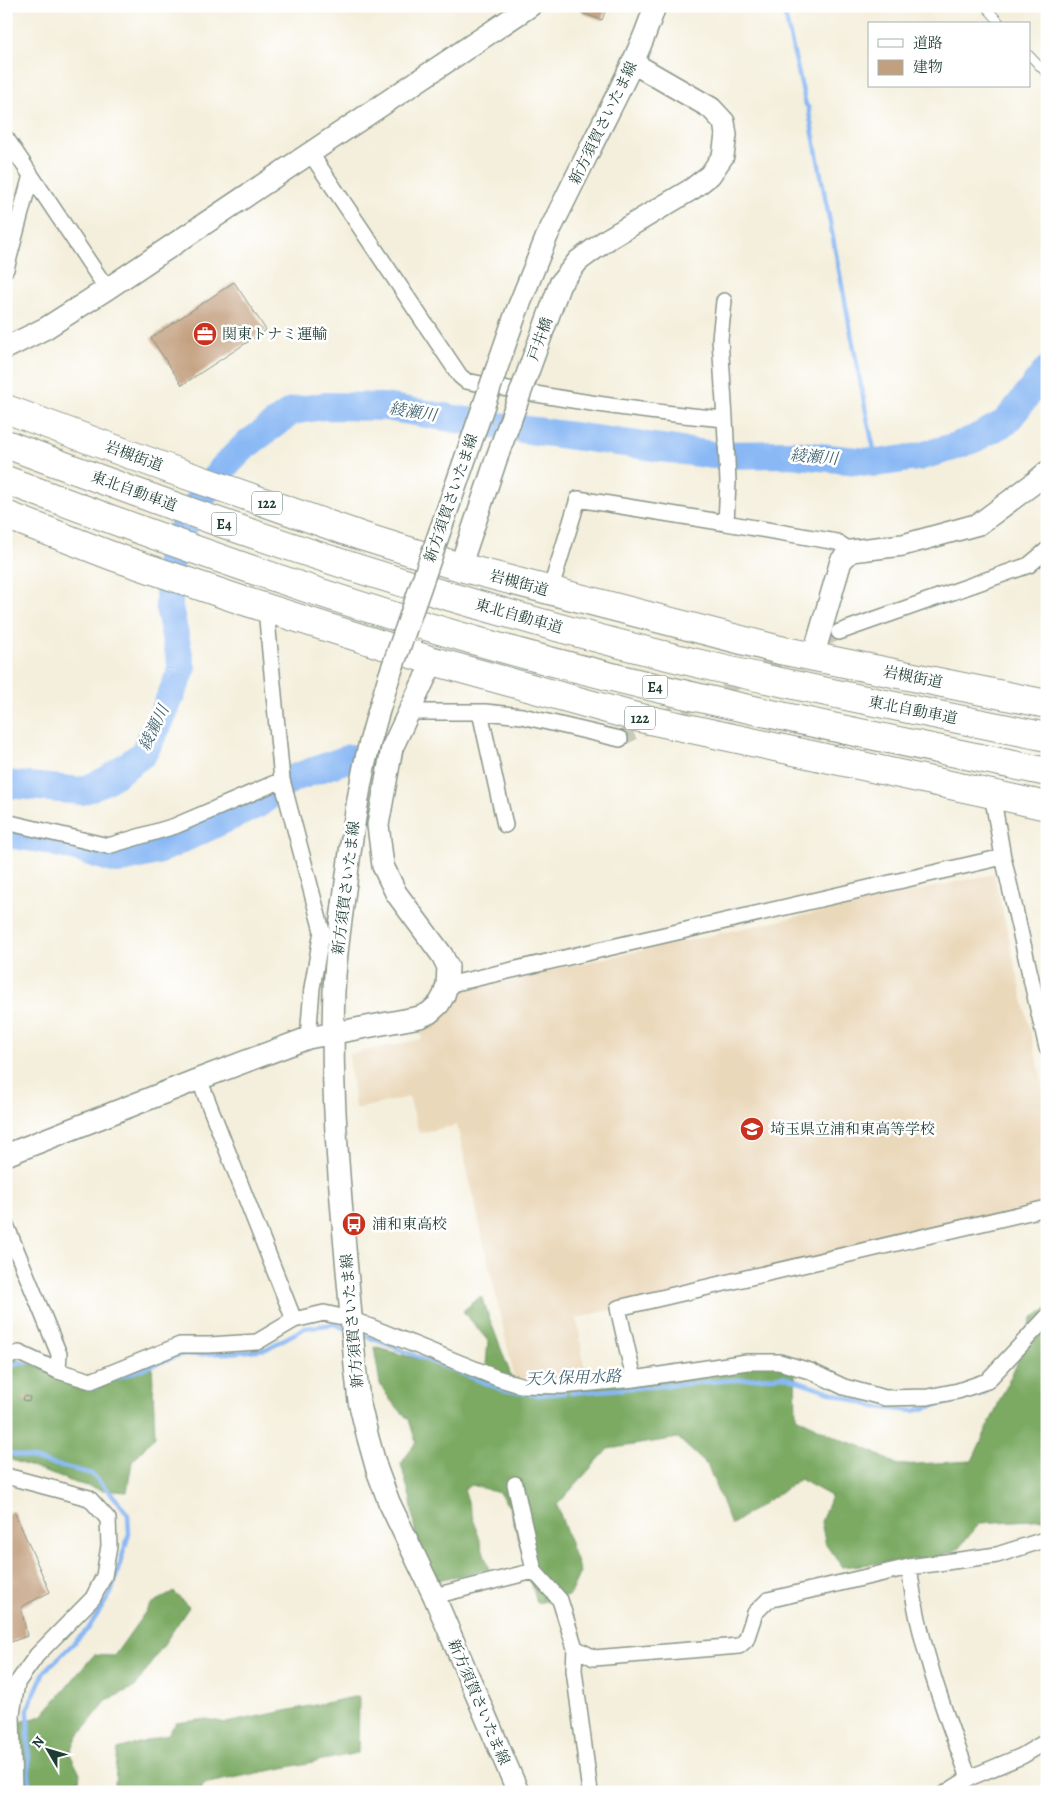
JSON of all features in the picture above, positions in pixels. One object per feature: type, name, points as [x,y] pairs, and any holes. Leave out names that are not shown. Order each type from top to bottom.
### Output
[{"type":"highway","name":"岩槻街道","points":[[6,409],[172,470],[361,536],[460,567],[780,650],[1047,704]]},
{"type":"highway","name":"東北自動車道","points":[[6,444],[149,498],[299,550],[459,600],[721,669],[1047,737]]},
{"type":"highway","name":"E4","points":[[6,480],[270,576],[479,642],[582,670],[754,711],[1047,772]]},
{"type":"highway","name":"122","points":[[6,515],[112,556],[253,605],[433,661],[636,717],[1047,806]]},
{"type":"street","points":[[6,348],[46,328],[107,289],[530,6]]},
{"type":"street","name":"新方須賀さいたま線","points":[[518,1792],[434,1596],[396,1517],[377,1470],[359,1401],[336,1127],[333,1032],[334,990],[354,823],[374,725],[388,680],[516,313],[547,236],[633,63],[655,6]]},
{"type":"street","name":"戸井橋","points":[[460,567],[497,457],[560,284],[578,261],[608,239],[692,189],[710,175],[723,156],[726,136],[724,122],[711,108],[633,63]]},
{"type":"street","points":[[6,138],[107,289]]},
{"type":"street","points":[[311,154],[460,376],[466,381],[535,395],[680,415],[725,419]]},
{"type":"street","points":[[6,269],[31,175]]},
{"type":"street","points":[[724,301],[720,339],[728,482],[726,523]]},
{"type":"street","points":[[813,657],[841,561],[851,551],[903,545],[979,524],[1047,472]]},
{"type":"street","points":[[550,591],[578,499],[837,542],[851,551]]},
{"type":"street","points":[[839,632],[1029,565],[1047,550]]},
{"type":"street","points":[[253,605],[282,780],[322,931],[312,988],[308,1038]]},
{"type":"street","points":[[6,1155],[308,1038],[420,1017],[429,1014],[439,1004],[447,984],[448,966],[396,893],[383,866],[378,825],[392,748],[433,661]]},
{"type":"street","points":[[409,712],[480,712],[522,716],[620,738]]},
{"type":"street","points":[[480,712],[505,825]]},
{"type":"street","points":[[6,822],[108,846],[175,826],[282,780]]},
{"type":"street","points":[[992,794],[1003,858],[1047,1048]]},
{"type":"street","points":[[447,984],[1003,858]]},
{"type":"street","points":[[199,1079],[294,1320]]},
{"type":"street","points":[[634,1379],[618,1308],[1047,1208]]},
{"type":"street","points":[[6,1224],[59,1354],[58,1371]]},
{"type":"street","points":[[6,1357],[19,1353],[58,1371],[91,1381],[180,1344],[209,1345],[257,1342],[294,1320],[324,1313],[351,1319],[497,1378],[520,1385],[562,1386],[634,1379],[746,1362],[779,1362],[810,1371],[844,1387],[885,1398],[928,1397],[958,1391],[987,1381],[1047,1316]]},
{"type":"street","points":[[6,1476],[89,1498],[108,1519],[109,1546],[104,1576],[94,1598],[37,1655],[18,1683],[9,1714],[14,1792]]},
{"type":"street","points":[[515,1484],[534,1571],[560,1600],[575,1648],[574,1670],[590,1792]]},
{"type":"street","points":[[575,1648],[594,1658],[739,1646],[746,1640],[755,1612],[768,1600],[909,1567],[997,1555],[1047,1539]]},
{"type":"street","points":[[909,1567],[913,1599],[921,1636],[942,1706],[969,1778]]},
{"type":"street","points":[[434,1596],[534,1571]]},
{"type":"street","points":[[947,1792],[969,1778],[1022,1756],[1047,1741]]},
{"type":"lane","points":[[984,6],[999,22]]},
{"type":"lane","points":[[1030,56],[1047,74]]},
{"type":"shaded area","name":"埼玉県立浦和東高等学校","points":[[994,874],[1047,1103],[1047,1203],[577,1318],[586,1378],[515,1380],[457,1125],[419,1133],[409,1097],[355,1109],[349,1054],[422,1039],[419,1030],[439,1020],[448,1009],[458,990]]},
{"type":"green space","points":[[481,1296],[512,1378],[520,1390],[701,1374],[777,1354],[795,1371],[796,1417],[898,1465],[972,1461],[1017,1363],[1032,1318],[1047,1309],[1047,1519],[980,1523],[958,1549],[939,1557],[842,1567],[826,1545],[821,1522],[831,1496],[800,1479],[731,1525],[708,1466],[678,1438],[608,1449],[557,1505],[580,1572],[569,1596],[537,1603],[510,1508],[499,1493],[472,1485],[464,1489],[489,1569],[438,1580],[417,1548],[411,1501],[401,1464],[416,1442],[409,1420],[391,1401],[380,1384],[374,1347],[485,1377],[488,1341],[463,1311]]},
{"type":"green space","points":[[15,1359],[90,1385],[152,1361],[155,1436],[132,1462],[127,1492],[102,1490],[76,1483],[6,1458],[6,1363]]},
{"type":"green space","points":[[174,1592],[189,1607],[135,1687],[107,1700],[76,1739],[70,1754],[80,1774],[77,1792],[6,1792],[6,1726],[42,1716],[94,1655],[114,1656],[151,1604]]},
{"type":"green space","points":[[359,1696],[358,1753],[203,1784],[201,1792],[114,1792],[118,1749],[167,1735],[176,1723],[207,1719],[226,1723]]},
{"type":"building","points":[[584,6],[607,6],[602,20],[582,13]]},
{"type":"building","points":[[234,282],[266,330],[182,385],[151,338]]},
{"type":"building","points":[[24,1396],[30,1397],[29,1402],[23,1400]]},
{"type":"building","points":[[14,1511],[50,1592],[21,1607],[27,1636],[6,1644],[6,1514]]},
{"type":"waterway","points":[[783,6],[808,107],[877,463]]},
{"type":"waterway","name":"綾瀬川","points":[[6,784],[82,791],[107,780],[143,754],[160,721],[182,669],[169,607],[170,550],[197,504],[221,470],[245,446],[292,411],[324,406],[385,407],[491,425],[714,455],[790,454],[877,463],[918,457],[953,447],[974,439],[1006,422],[1047,370]]},
{"type":"waterway","points":[[6,834],[40,839],[117,860],[157,851],[258,804],[291,779],[350,758]]},
{"type":"waterway","name":"天久保用水路","points":[[110,1381],[180,1355],[266,1349],[305,1328],[334,1324],[346,1329]]},
{"type":"waterway","name":"天久保用水路","points":[[358,1333],[503,1390],[536,1395],[564,1393]]},
{"type":"waterway","name":"天久保用水路","points":[[6,1368],[21,1362],[26,1364]]},
{"type":"waterway","name":"天久保用水路","points":[[571,1393],[783,1376],[875,1407],[914,1411],[983,1393],[990,1386]]},
{"type":"waterway","name":"天久保用水路","points":[[77,1384],[89,1389],[96,1387]]},
{"type":"waterway","name":"天久保用水路","points":[[6,1452],[92,1474],[118,1501],[128,1515],[129,1534],[111,1593],[88,1629],[44,1672],[28,1708],[29,1792]]},
{"type":"tunnel","points":[[620,739],[839,632]]},
{"type":"place","name":"関東トナミ運輸","points":[[205,334]]},
{"type":"place","name":"埼玉県立浦和東高等学校","points":[[752,1129]]},
{"type":"place","name":"浦和東高校","points":[[354,1224]]}]
